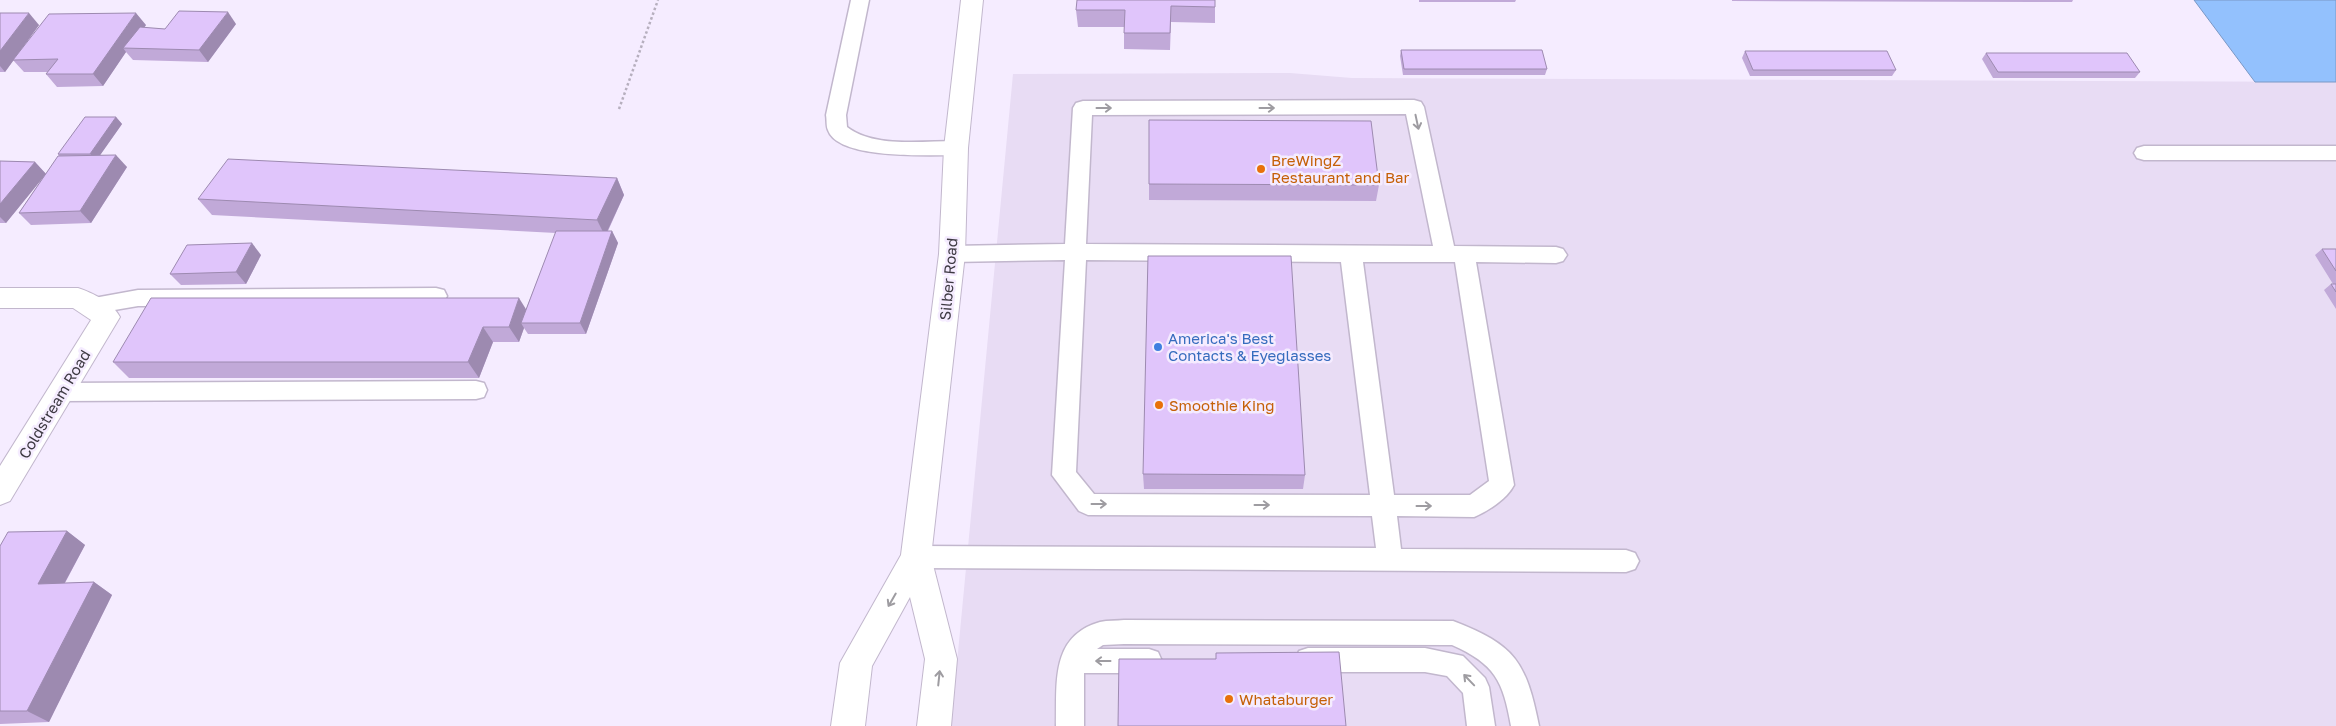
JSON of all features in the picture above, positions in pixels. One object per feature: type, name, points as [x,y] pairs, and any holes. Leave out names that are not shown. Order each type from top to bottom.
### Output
[{"type":"street","name":"Silber Road","points":[[934,726],[941,659],[916,557],[952,254],[956,148],[972,0]]},
{"type":"street","points":[[0,298],[78,298],[99,311]]},
{"type":"street","name":"Coldstream Road","points":[[0,492],[61,392],[99,311]]},
{"type":"street","name":"Silber Road","points":[[848,726],[856,663],[916,557]]},
{"type":"lane","points":[[860,0],[836,115],[837,130],[850,140],[873,147],[956,148]]},
{"type":"lane","points":[[1414,107],[1454,254],[1502,485],[1474,506],[1088,504],[1064,475],[1075,252],[1083,108],[1414,107]]},
{"type":"lane","points":[[2144,153],[2336,154]]},
{"type":"lane","points":[[952,254],[1075,252],[1556,256]]},
{"type":"lane","points":[[1351,254],[1390,559]]},
{"type":"lane","points":[[99,311],[138,298],[436,296]]},
{"type":"lane","points":[[61,392],[476,390]]},
{"type":"lane","points":[[916,557],[1626,561]]},
{"type":"lane","points":[[1070,726],[1072,661],[1080,645],[1100,634],[1124,632],[1453,633],[1490,651],[1512,675],[1520,699],[1525,726]]},
{"type":"lane","points":[[1288,660],[1425,660],[1454,665],[1476,687],[1481,726]]},
{"type":"lane","points":[[1072,661],[1170,661]]},
{"type":"path","points":[[620,109],[658,0]]},
{"type":"shaded area","points":[[1290,73],[1352,78],[2336,82],[2336,726],[951,726],[1013,74]]},
{"type":"water","points":[[2194,0],[2336,0],[2336,82],[2255,82]]},
{"type":"building","points":[[1077,0],[1215,0],[1215,7],[1171,6],[1170,33],[1124,33],[1125,10],[1076,10]]},
{"type":"building","points":[[179,11],[228,12],[199,50],[123,48],[140,27],[165,29]]},
{"type":"building","points":[[0,13],[29,13],[0,51]]},
{"type":"building","points":[[136,13],[93,74],[46,74],[58,59],[13,60],[49,14]]},
{"type":"building","points":[[1401,50],[1542,50],[1547,69],[1404,69]]},
{"type":"building","points":[[1745,51],[1887,51],[1896,70],[1753,70]]},
{"type":"building","points":[[1986,53],[2127,53],[2140,72],[1998,72]]},
{"type":"building","points":[[85,117],[116,117],[90,154],[58,154]]},
{"type":"building","name":"BreWingZ Restaurant and Bar","points":[[1149,120],[1371,121],[1379,185],[1149,184]]},
{"type":"building","points":[[116,155],[80,211],[19,213],[58,156]]},
{"type":"building","points":[[228,159],[617,178],[597,220],[198,199]]},
{"type":"building","points":[[0,161],[35,162],[0,204]]},
{"type":"building","points":[[556,231],[612,231],[580,323],[521,323]]},
{"type":"building","points":[[252,243],[236,272],[170,274],[187,245]]},
{"type":"building","points":[[2322,249],[2336,249],[2336,271]]},
{"type":"building","points":[[1148,256],[1291,256],[1305,475],[1143,474]]},
{"type":"building","points":[[2331,284],[2336,284],[2336,292]]},
{"type":"building","points":[[151,298],[519,298],[509,327],[483,327],[468,362],[113,362]]},
{"type":"building","points":[[67,531],[38,584],[94,582],[27,711],[0,711],[0,546],[8,532]]},
{"type":"building","name":"Whataburger","points":[[1339,652],[1346,726],[1118,726],[1119,659],[1216,659],[1216,653]]},
{"type":"place","name":"BreWingZ Restaurant and Bar","points":[[1261,169]]},
{"type":"place","name":"America's Best Contacts & Eyeglasses","points":[[1158,347]]},
{"type":"place","name":"Smoothie King","points":[[1159,405]]},
{"type":"place","name":"Whataburger","points":[[1229,699]]}]
